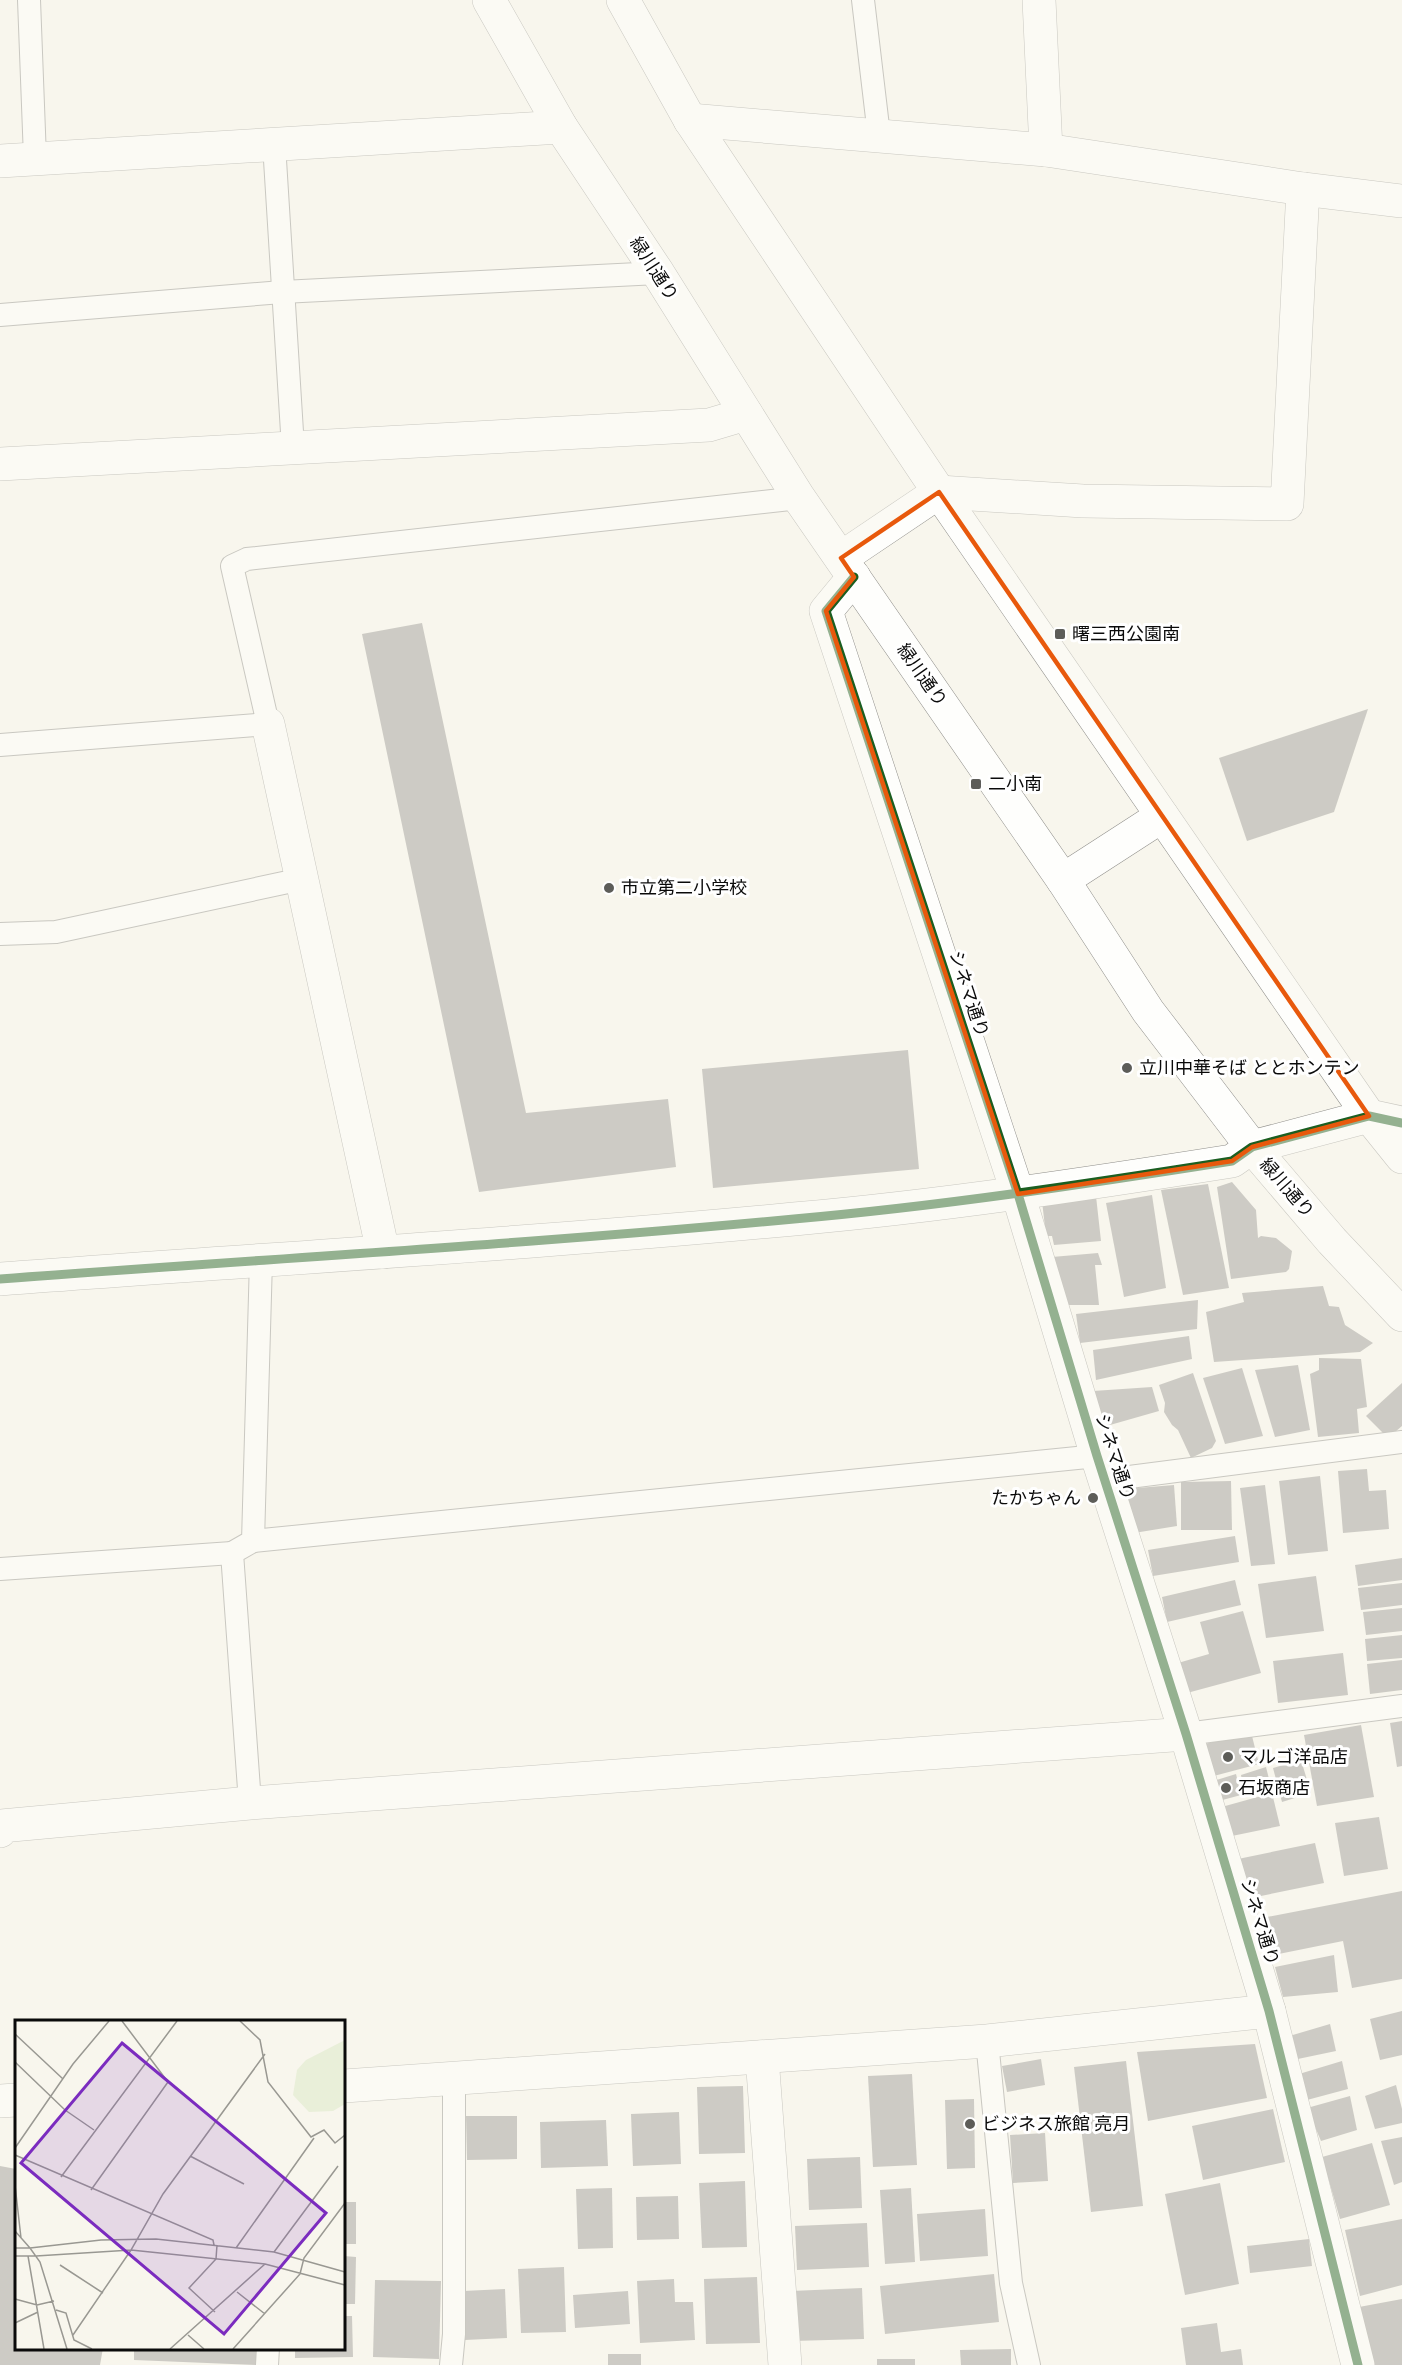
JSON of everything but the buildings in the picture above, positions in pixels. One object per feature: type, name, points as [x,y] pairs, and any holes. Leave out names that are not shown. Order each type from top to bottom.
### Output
[{"type":"street","name":"緑川通り","points":[[489,0],[561,127],[658,273],[799,498],[1063,880],[1148,1011],[1252,1147],[1332,1241],[1402,1315]]},
{"type":"street","points":[[623,0],[690,120],[939,492],[1369,1116],[1402,1157]]},
{"type":"street","points":[[1039,0],[1046,150]]},
{"type":"street","points":[[690,120],[1046,150],[1303,189],[1402,201]]},
{"type":"street","points":[[0,160],[561,127]]},
{"type":"street","points":[[848,567],[939,492],[1083,501],[1287,504],[1303,189]]},
{"type":"street","points":[[0,464],[709,425],[746,414]]},
{"type":"street","name":"シネマ通り","points":[[848,567],[826,611],[1018,1194],[1101,1468],[1186,1734],[1269,2011],[1358,2365]]},
{"type":"street","points":[[268,724],[383,1252]]},
{"type":"street","points":[[1063,880],[1162,816]]},
{"type":"street","points":[[0,1279],[383,1252],[796,1219],[1018,1194],[1232,1161],[1252,1147],[1369,1116],[1402,1123]]},
{"type":"street","points":[[0,1831],[1,1826],[250,1803],[1186,1734]]},
{"type":"street","points":[[345,2086],[987,2041],[1269,2011]]},
{"type":"street","points":[[762,2057],[785,2365]]},
{"type":"street","points":[[0,2101],[15,2100]]},
{"type":"lane","points":[[29,0],[35,158]]},
{"type":"lane","points":[[863,0],[879,135]]},
{"type":"lane","points":[[274,144],[293,448]]},
{"type":"lane","points":[[0,315],[282,292],[658,273]]},
{"type":"lane","points":[[0,745],[268,724],[232,566],[247,559],[799,498]]},
{"type":"lane","points":[[0,934],[56,932],[302,879]]},
{"type":"lane","points":[[253,1541],[261,1260]]},
{"type":"lane","points":[[0,1569],[232,1553],[253,1541],[1402,1442]]},
{"type":"lane","points":[[232,1553],[250,1803]]},
{"type":"lane","points":[[1186,1734],[1402,1706]]},
{"type":"lane","points":[[987,2041],[1011,2283],[1029,2365]]},
{"type":"lane","points":[[451,2365],[454,2322],[454,2078]]},
{"type":"lane","points":[[267,2365],[268,2350]]},
{"type":"highlighted area","points":[[939,492],[1369,1116],[1252,1147],[1232,1161],[1018,1194],[826,611],[854,577],[841,558]]},
{"type":"cycle path","points":[[854,577],[826,611],[1018,1194],[1097,1456],[1186,1734],[1269,2011],[1358,2365]]},
{"type":"cycle path","points":[[0,1279],[596,1236],[904,1208],[1232,1161],[1252,1147],[1369,1116],[1402,1123]]},
{"type":"place","name":"曙三西公園南","points":[[1060,634]]},
{"type":"place","name":"二小南","points":[[976,784]]},
{"type":"place","name":"市立第二小学校","points":[[609,888]]},
{"type":"place","name":"立川中華そば ととホンテン","points":[[1127,1068]]},
{"type":"place","name":"たかちゃん","points":[[1093,1498]]},
{"type":"place","name":"マルゴ洋品店","points":[[1228,1757]]},
{"type":"place","name":"石坂商店","points":[[1226,1788]]},
{"type":"place","name":"ビジネス旅館 亮月","points":[[970,2124]]}]
